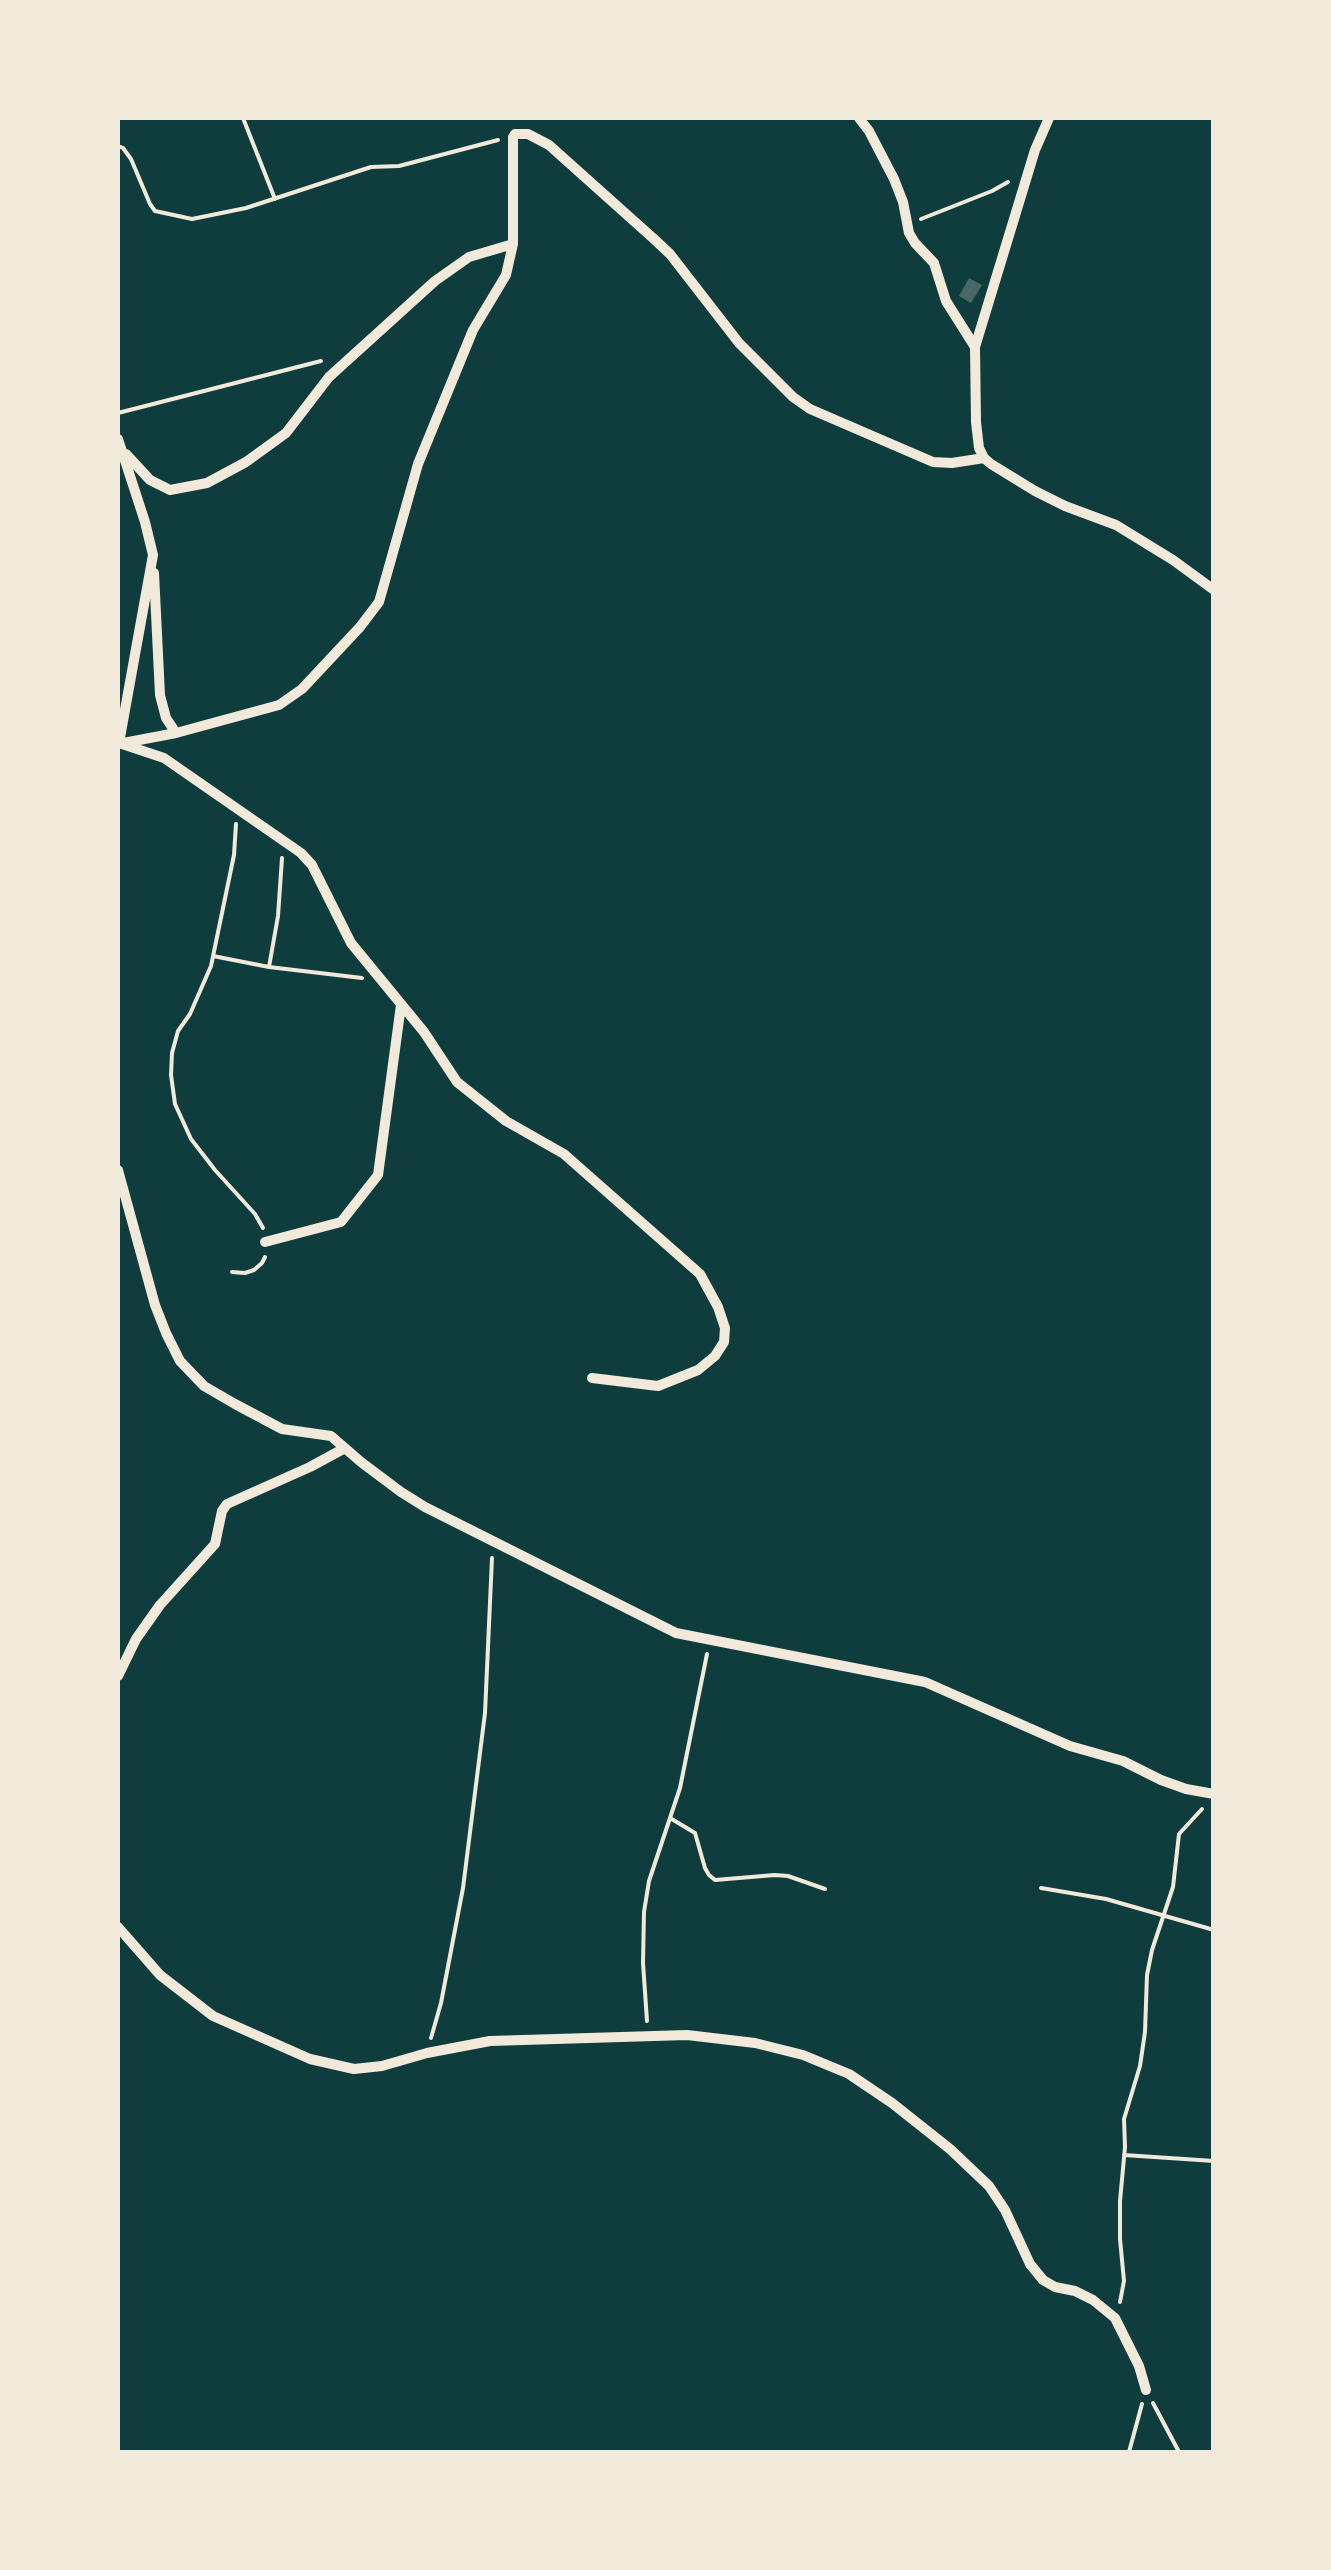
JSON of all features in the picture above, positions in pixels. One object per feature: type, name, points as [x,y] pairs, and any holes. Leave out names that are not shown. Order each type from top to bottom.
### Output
[{"type":"street","points":[[118,744],[279,705],[360,627],[378,602],[418,464],[473,330],[506,274],[513,244],[516,118]]},
{"type":"street","points":[[858,118],[894,178],[915,243],[934,263],[946,301],[975,348]]},
{"type":"street","points":[[1049,118],[1028,172],[975,348],[979,448],[984,458],[1035,491],[1116,525],[1214,590]]},
{"type":"street","points":[[513,137],[521,132],[549,145],[654,239],[739,343],[802,403],[933,462],[952,464],[984,458]]},
{"type":"street","points":[[119,446],[160,487],[182,489],[207,483],[246,462],[286,432],[328,377],[435,281],[469,257],[513,244]]},
{"type":"street","points":[[119,446],[153,555],[160,695],[166,718],[176,733]]},
{"type":"street","points":[[118,744],[153,555]]},
{"type":"street","points":[[118,744],[164,758],[301,854],[312,866],[351,943],[424,1032],[457,1082],[506,1121],[564,1154],[700,1274],[725,1328],[724,1342],[715,1356],[698,1370],[658,1386],[592,1378]]},
{"type":"street","points":[[266,1242],[341,1222],[378,1175],[401,1005]]},
{"type":"street","points":[[118,1170],[156,1305],[180,1361],[204,1386],[265,1421],[282,1429],[331,1436],[401,1492],[676,1633],[925,1682],[1070,1746],[1123,1761],[1186,1789],[1214,1794]]},
{"type":"street","points":[[118,1676],[136,1639],[160,1605],[216,1544],[226,1504],[310,1468],[345,1448]]},
{"type":"street","points":[[118,1928],[160,1975],[214,2016],[310,2060],[354,2069],[490,2041],[686,2035],[803,2054],[849,2074],[950,2149],[989,2186],[1030,2264],[1043,2280],[1093,2300],[1115,2318],[1146,2390]]},
{"type":"path","points":[[243,118],[275,199]]},
{"type":"path","points":[[118,146],[131,159],[156,211],[192,219],[246,208],[371,167],[399,166],[513,137]]},
{"type":"path","points":[[907,225],[1028,172]]},
{"type":"path","points":[[118,413],[356,353]]},
{"type":"path","points":[[232,1272],[245,1273],[262,1263],[266,1254],[265,1232],[255,1214],[191,1139],[175,1104],[171,1075],[178,1031],[203,989],[213,956],[234,855],[237,810]]},
{"type":"path","points":[[268,967],[278,916],[284,841]]},
{"type":"path","points":[[213,956],[382,981]]},
{"type":"path","points":[[427,2052],[442,2003],[463,1888],[485,1713],[492,1540]]},
{"type":"path","points":[[648,2036],[644,1912],[649,1881],[680,1788],[709,1640]]},
{"type":"path","points":[[1115,2318],[1124,2280],[1120,2201],[1124,2119],[1136,2086],[1145,2032],[1147,1975],[1173,1886],[1179,1834],[1205,1806]]},
{"type":"path","points":[[670,1818],[695,1834],[705,1868],[715,1880],[788,1876],[825,1889]]},
{"type":"path","points":[[1041,1888],[1106,1899],[1214,1930]]},
{"type":"path","points":[[1124,2154],[1214,2162]]},
{"type":"path","points":[[1130,2452],[1146,2390]]},
{"type":"path","points":[[1146,2390],[1179,2452]]},
{"type":"building","points":[[969,278],[982,285],[971,303],[959,296]]}]
